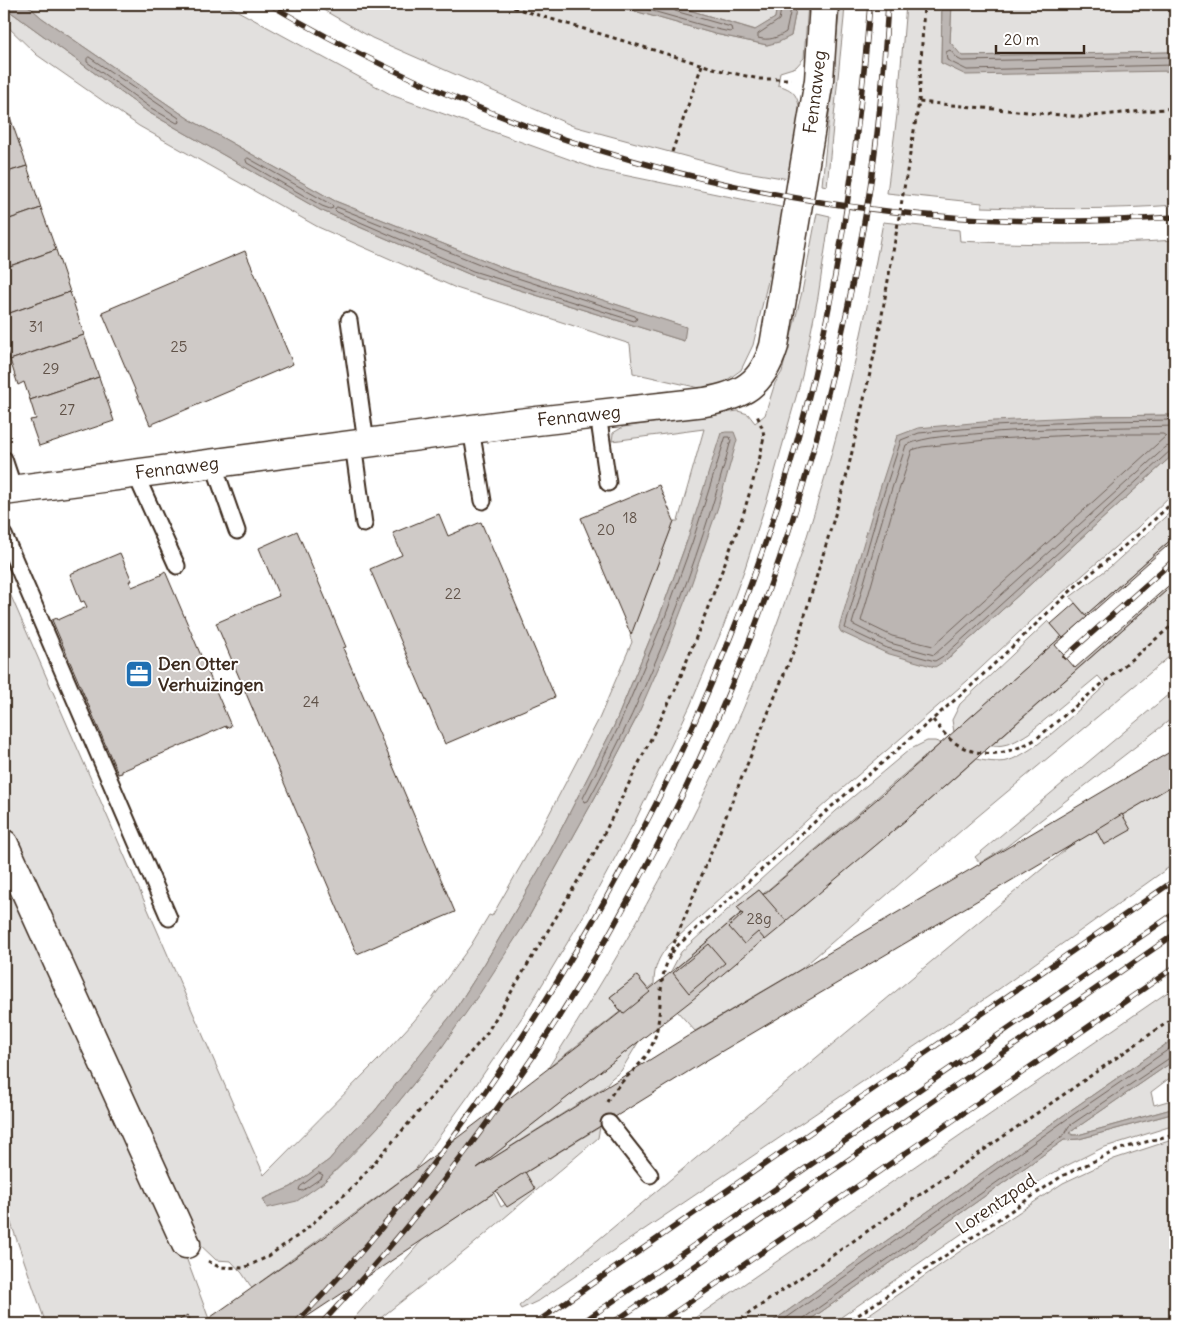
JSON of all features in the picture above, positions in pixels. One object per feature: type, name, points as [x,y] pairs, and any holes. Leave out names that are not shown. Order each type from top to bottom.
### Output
[{"type":"street","name":"Fennaweg","points":[[9,490],[359,443],[704,402],[727,398],[741,392],[756,380],[764,370],[774,346],[819,80],[824,4]]},
{"type":"street","points":[[4,844],[186,1244]]},
{"type":"lane","points":[[349,320],[364,524]]},
{"type":"lane","points":[[598,414],[608,483]]},
{"type":"lane","points":[[471,429],[483,500]]},
{"type":"lane","name":"Fennaweg","points":[[4,458],[9,490]]},
{"type":"lane","points":[[213,463],[237,531]]},
{"type":"lane","points":[[135,473],[177,566]]},
{"type":"lane","points":[[4,535],[169,918]]},
{"type":"lane","points":[[608,1123],[650,1174]]},
{"type":"path","points":[[506,4],[702,65],[760,79]]},
{"type":"path","points":[[608,1123],[605,1110],[609,1098],[622,1080],[638,1068],[648,1055],[654,1040],[659,1021],[663,969],[796,645],[846,478],[878,338],[919,102],[924,4]]},
{"type":"path","points":[[672,152],[702,65]]},
{"type":"path","points":[[919,102],[1082,117],[1175,108]]},
{"type":"path","points":[[186,1244],[200,1256],[219,1267],[244,1268],[267,1258],[302,1232],[352,1188],[485,1036],[596,852],[676,688],[714,592],[759,462],[764,437],[764,430],[759,420]]},
{"type":"path","points":[[668,958],[676,947],[824,814],[971,686],[1077,585],[1140,533],[1175,500]]},
{"type":"path","points":[[932,720],[950,739],[960,746],[975,752],[992,754],[1007,752],[1021,747],[1036,739],[1175,623]]},
{"type":"path","points":[[734,1324],[1175,1017]]},
{"type":"path","name":"Lorentzpad","points":[[845,1324],[1062,1176],[1120,1149],[1175,1134]]},
{"type":"shaded area","points":[[26,4],[225,4],[394,96],[599,170],[785,208],[753,345],[741,370],[723,383],[704,389],[633,373],[630,344],[456,288],[318,227],[139,126],[37,55],[4,23],[4,7],[148,112],[320,210],[471,275],[684,341],[685,327],[504,268],[335,201],[189,119],[42,18]]},
{"type":"shaded area","points":[[313,4],[610,4],[715,34],[767,45],[791,36],[797,4],[808,4],[804,58],[796,67],[780,72],[778,85],[787,88],[795,95],[800,112],[801,124],[795,180],[740,171],[573,126],[372,38]]},
{"type":"shaded area","points":[[669,4],[777,4],[775,18],[756,30]]},
{"type":"shaded area","points":[[840,4],[845,4],[827,186],[822,185]]},
{"type":"shaded area","points":[[906,4],[942,4],[941,63],[1172,71],[1175,68],[1175,205],[1079,209],[982,207],[982,203],[887,193],[897,115]]},
{"type":"shaded area","points":[[952,4],[1175,4],[1175,56],[1171,52],[961,56],[950,42]]},
{"type":"shaded area","points":[[817,213],[830,216],[818,297],[802,376],[767,500],[745,568],[722,630],[690,706],[636,819],[584,915],[525,1013],[415,1170],[252,1288],[231,1261],[216,1260],[195,1240],[4,824],[4,580],[264,1175],[379,1059],[432,999],[471,945],[489,915],[492,916],[535,841],[599,719],[632,642],[630,636],[674,521],[678,521],[704,429],[612,441],[613,433],[623,427],[738,411],[748,414],[755,423],[765,415],[775,383],[782,372],[802,292]],"holes":[[[687,541],[637,717],[526,922],[435,1057],[379,1126],[324,1182],[263,1199],[291,1187],[329,1160],[354,1130],[374,1112],[453,1013],[485,963],[551,849],[614,726],[660,615]]]},
{"type":"shaded area","points":[[883,222],[959,230],[960,241],[1068,244],[1175,240],[1175,415],[1096,416],[948,659],[1175,453],[1175,491],[1137,528],[1045,608],[967,681],[828,801],[668,946],[657,964],[654,984],[648,989],[637,976],[610,997],[621,1011],[548,1068],[606,975],[660,880],[709,783],[754,683],[796,571],[831,456],[860,339]]},
{"type":"shaded area","points":[[1175,508],[1175,536],[1086,615],[1070,597],[1110,567]]},
{"type":"shaded area","points":[[1175,583],[1175,652],[977,817],[801,969],[695,1031],[677,1011],[976,759],[995,762],[1007,761],[1031,749],[1058,728],[1106,685],[1098,676],[1020,739],[1011,743],[991,746]]},
{"type":"shaded area","points":[[1048,621],[1062,636],[954,732],[952,720],[960,704]]},
{"type":"shaded area","points":[[1175,689],[1175,716],[1006,847],[980,863],[975,857]]},
{"type":"shaded area","points":[[927,741],[941,743],[763,894],[759,890],[737,907],[742,912],[670,973],[681,952],[836,811],[909,750]]},
{"type":"shaded area","points":[[1175,784],[1175,863],[992,994],[540,1300],[521,1309],[519,1306],[1072,844]]},
{"type":"shaded area","points":[[4,875],[187,1260],[209,1319],[201,1324],[46,1324],[4,1203]]},
{"type":"shaded area","points":[[1175,987],[1175,1038],[769,1324],[686,1324]]},
{"type":"shaded area","points":[[639,1041],[621,1071],[603,1088],[477,1168]]},
{"type":"shaded area","points":[[1175,1060],[1175,1074],[1151,1092],[1154,1105],[1175,1099],[1175,1108],[1078,1135],[1069,1133]]},
{"type":"shaded area","points":[[1175,1113],[1175,1125],[1102,1148],[1060,1169],[1025,1190],[831,1324],[804,1324],[1064,1140],[1079,1139]]},
{"type":"shaded area","points":[[600,1127],[598,1138],[469,1248],[373,1324],[349,1324],[424,1238],[494,1193],[501,1207],[528,1190],[520,1176]]},
{"type":"shaded area","points":[[1175,1139],[1175,1324],[855,1324],[1063,1183],[1114,1159]]},
{"type":"water","points":[[4,4],[26,4],[42,18],[189,119],[335,201],[504,268],[686,327],[684,341],[471,275],[320,210],[148,112],[4,7]]},
{"type":"water","points":[[610,4],[669,4],[755,30],[775,18],[777,4],[797,4],[791,36],[767,45],[715,34]]},
{"type":"water","points":[[942,4],[952,4],[950,42],[962,56],[1171,52],[1175,56],[1175,68],[1172,71],[966,75],[941,63]]},
{"type":"water","points":[[1175,415],[1175,453],[948,659],[935,667],[886,653],[841,632],[839,628],[897,436],[918,428],[994,421],[1096,416]]},
{"type":"water","points":[[734,432],[737,440],[718,507],[667,648],[637,717],[526,922],[480,993],[435,1057],[379,1126],[324,1182],[297,1201],[267,1208],[263,1199],[291,1187],[329,1160],[354,1130],[374,1112],[453,1013],[485,963],[551,849],[614,726],[660,615],[687,541],[721,433]]},
{"type":"water","points":[[1175,1038],[1175,1060],[1069,1133],[1078,1135],[1175,1108],[1175,1113],[1079,1139],[1064,1140],[804,1324],[769,1324],[1071,1110]]},
{"type":"building","points":[[4,98],[12,123],[4,126]]},
{"type":"building","points":[[12,123],[27,166],[4,173],[4,126]]},
{"type":"building","points":[[27,166],[41,208],[4,221],[4,173]]},
{"type":"building","points":[[41,208],[56,250],[4,268],[4,221]]},
{"type":"building","points":[[56,250],[70,292],[4,315],[4,268]]},
{"type":"building","points":[[245,251],[293,364],[150,425],[102,312]]},
{"type":"building","points":[[70,292],[84,335],[10,360],[4,343],[4,335],[7,334],[4,315]]},
{"type":"building","points":[[84,335],[99,377],[30,400],[24,382],[18,385],[10,360]]},
{"type":"building","points":[[99,377],[114,421],[39,446],[30,420],[36,419],[30,400]]},
{"type":"building","points":[[659,485],[674,521],[631,635],[581,518]]},
{"type":"building","points":[[439,514],[448,536],[481,522],[555,697],[445,744],[370,569],[402,555],[393,533]]},
{"type":"building","points":[[297,531],[346,647],[343,648],[455,912],[357,954],[216,623],[279,596],[259,548]]},
{"type":"building","points":[[1175,536],[1175,539],[1055,645],[1075,668],[1175,580],[1175,583],[919,809],[692,1000],[477,1168],[691,1034],[1175,749],[1175,784],[707,1060],[510,1182],[296,1324],[201,1324],[336,1229],[423,1164],[670,973],[896,783]]},
{"type":"building","points":[[120,553],[132,581],[129,581],[132,587],[161,575],[165,571],[231,726],[226,728],[226,726],[118,774],[52,620],[57,618],[58,620],[87,607],[84,601],[81,602],[70,574]]},
{"type":"building","points":[[1075,603],[1087,617],[1063,638],[1051,624]]},
{"type":"building","points":[[1122,814],[1131,830],[1104,845],[1096,830]]},
{"type":"building","points":[[759,890],[787,922],[765,940],[758,932],[744,944],[729,927],[743,914],[737,907]]},
{"type":"building","points":[[709,944],[725,963],[689,993],[673,973]]},
{"type":"building","points":[[637,976],[650,992],[623,1014],[610,997]]},
{"type":"building","points":[[525,1172],[535,1189],[507,1207],[496,1191]]},
{"type":"building","points":[[187,1315],[194,1324],[174,1324]]},
{"type":"railway","points":[[269,4],[373,60],[481,108],[592,148],[706,180],[822,202],[939,216],[1057,221],[1175,217]]},
{"type":"railway","points":[[295,1324],[374,1237],[412,1191],[448,1144],[516,1047],[578,947],[616,880],[686,741],[717,670],[771,525],[794,451],[814,376],[834,284],[849,191],[856,144],[870,4]]},
{"type":"railway","points":[[321,1324],[401,1233],[476,1137],[546,1038],[609,934],[667,827],[718,717],[763,604],[802,489],[831,379],[848,306],[869,194],[881,99],[888,4]]},
{"type":"railway","points":[[1065,657],[1175,559]]},
{"type":"railway","points":[[534,1324],[1175,880]]},
{"type":"railway","points":[[580,1324],[1175,913]]},
{"type":"railway","points":[[611,1324],[1175,934]]},
{"type":"railway","points":[[658,1324],[1175,967]]},
{"type":"place","name":"Den Otter Verhuizingen","points":[[139,674]]}]
